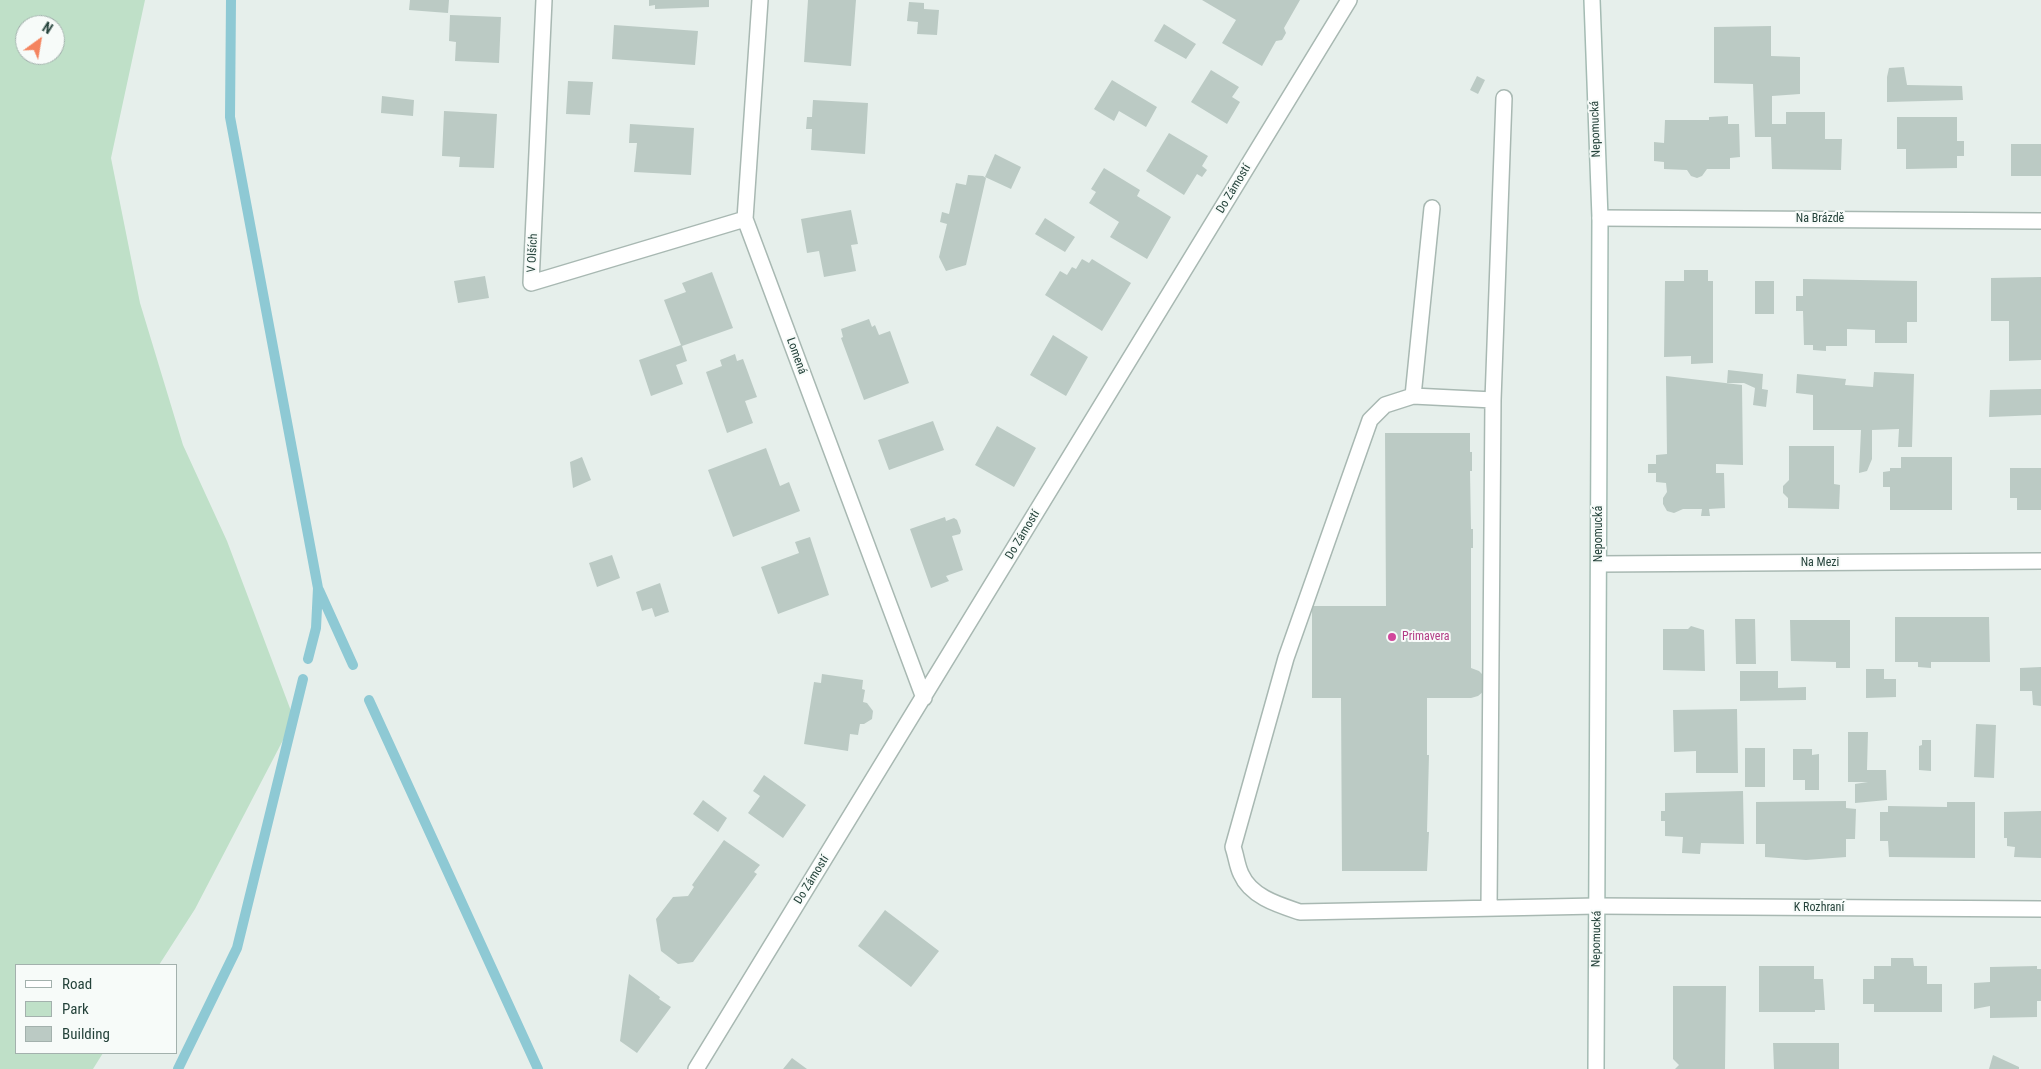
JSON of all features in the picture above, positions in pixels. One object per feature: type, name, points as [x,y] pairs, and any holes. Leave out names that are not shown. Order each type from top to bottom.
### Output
[{"type":"street","name":"V Olších","points":[[544,0],[531,283],[745,219]]},
{"type":"street","name":"Lomená","points":[[760,0],[745,219],[924,698]]},
{"type":"street","name":"Do Zámostí","points":[[696,1069],[1349,0]]},
{"type":"street","name":"Nepomucká","points":[[1592,0],[1600,218],[1596,1069]]},
{"type":"street","points":[[1489,908],[1493,400],[1504,98]]},
{"type":"street","points":[[1432,208],[1413,396],[1493,400]]},
{"type":"street","name":"Na Brázdě","points":[[1600,218],[2041,221]]},
{"type":"street","name":"K Rozhraní","points":[[1413,396],[1386,405],[1370,420],[1286,658],[1234,847],[1241,875],[1254,891],[1273,903],[1300,912],[1597,906],[2041,909]]},
{"type":"street","name":"Na Mezi","points":[[1599,564],[2041,561]]},
{"type":"green space","points":[[0,0],[145,0],[111,158],[140,303],[183,445],[227,541],[294,719],[195,909],[160,964],[15,964],[15,1054],[102,1054],[93,1069],[0,1069]]},
{"type":"building","points":[[410,0],[449,0],[448,13],[409,10]]},
{"type":"building","points":[[649,0],[709,0],[709,7],[655,9],[655,5],[649,6]]},
{"type":"building","points":[[808,0],[856,0],[851,66],[804,62]]},
{"type":"building","points":[[1202,0],[1300,0],[1284,28],[1286,33],[1282,40],[1276,41],[1262,66],[1222,43],[1236,20]]},
{"type":"building","points":[[909,2],[924,3],[924,9],[939,10],[937,35],[917,34],[918,22],[907,21]]},
{"type":"building","points":[[450,15],[501,17],[499,63],[455,61],[456,42],[449,41]]},
{"type":"building","points":[[1164,24],[1196,44],[1186,59],[1154,41]]},
{"type":"building","points":[[614,25],[698,31],[695,65],[612,59]]},
{"type":"building","points":[[1771,26],[1771,56],[1800,57],[1800,94],[1772,96],[1772,124],[1786,124],[1786,112],[1825,112],[1825,139],[1842,139],[1841,170],[1772,169],[1771,137],[1755,137],[1753,84],[1714,83],[1714,27]]},
{"type":"building","points":[[1904,67],[1907,85],[1962,86],[1963,100],[1887,102],[1889,68]]},
{"type":"building","points":[[1211,70],[1239,87],[1232,97],[1240,102],[1227,124],[1191,102]]},
{"type":"building","points":[[1477,76],[1485,80],[1478,94],[1470,90]]},
{"type":"building","points":[[1112,80],[1157,107],[1146,127],[1119,111],[1114,121],[1094,109]]},
{"type":"building","points":[[568,81],[593,82],[590,115],[566,114]]},
{"type":"building","points":[[382,96],[414,100],[413,116],[381,113]]},
{"type":"building","points":[[813,100],[868,103],[865,154],[811,150],[812,129],[806,129],[807,117],[812,117]]},
{"type":"building","points":[[444,111],[497,114],[494,168],[459,167],[460,157],[442,156]]},
{"type":"building","points":[[1728,116],[1728,124],[1739,124],[1740,157],[1730,158],[1730,169],[1707,169],[1702,176],[1697,178],[1691,176],[1687,170],[1664,169],[1664,162],[1654,161],[1654,142],[1664,143],[1665,120],[1709,120],[1709,117]]},
{"type":"building","points":[[1897,117],[1957,117],[1957,141],[1964,141],[1964,156],[1957,156],[1957,168],[1906,169],[1906,149],[1897,149]]},
{"type":"building","points":[[630,124],[694,128],[691,175],[634,172],[637,143],[629,143]]},
{"type":"building","points":[[1169,133],[1208,156],[1202,166],[1207,170],[1202,177],[1197,174],[1184,195],[1146,171]]},
{"type":"building","points":[[2011,144],[2041,144],[2041,176],[2011,176]]},
{"type":"building","points":[[995,154],[1021,167],[1011,189],[985,177]]},
{"type":"building","points":[[1104,168],[1140,190],[1137,196],[1171,217],[1147,259],[1110,237],[1119,222],[1089,203],[1096,192],[1091,189]]},
{"type":"building","points":[[968,175],[986,178],[966,265],[946,271],[939,257],[947,224],[940,222],[942,212],[949,214],[956,183],[966,185]]},
{"type":"building","points":[[851,210],[858,244],[851,245],[856,271],[824,277],[819,251],[807,253],[801,219]]},
{"type":"building","points":[[1045,218],[1075,237],[1065,252],[1035,234]]},
{"type":"building","points":[[1082,259],[1089,263],[1092,259],[1131,283],[1102,331],[1045,295],[1060,271],[1067,275],[1072,267],[1076,269]]},
{"type":"building","points":[[1684,270],[1708,270],[1708,281],[1713,281],[1713,363],[1691,364],[1691,356],[1664,357],[1665,281],[1684,281]]},
{"type":"building","points":[[712,272],[733,328],[682,346],[687,361],[676,365],[683,384],[651,396],[639,360],[681,345],[664,300],[686,292],[682,283]]},
{"type":"building","points":[[485,276],[489,298],[458,303],[454,281]]},
{"type":"building","points":[[2041,277],[2041,360],[2009,361],[2009,321],[1991,321],[1991,278]]},
{"type":"building","points":[[1803,279],[1917,281],[1917,322],[1907,322],[1907,343],[1875,343],[1875,330],[1847,329],[1847,346],[1826,346],[1826,351],[1813,350],[1813,345],[1804,345],[1803,311],[1796,311],[1796,296],[1803,296]]},
{"type":"building","points":[[1755,281],[1774,281],[1774,314],[1755,314]]},
{"type":"building","points":[[869,319],[872,327],[875,325],[879,335],[890,331],[909,383],[864,400],[841,338],[843,337],[841,329]]},
{"type":"building","points":[[1053,335],[1088,357],[1066,396],[1030,375]]},
{"type":"building","points":[[735,354],[737,361],[743,359],[757,397],[745,401],[753,423],[727,433],[706,372],[722,366],[720,360]]},
{"type":"building","points":[[1728,370],[1763,374],[1762,389],[1768,390],[1766,407],[1753,405],[1755,388],[1744,383],[1727,383]]},
{"type":"building","points":[[1874,372],[1914,374],[1912,447],[1898,447],[1899,429],[1872,430],[1872,459],[1867,471],[1859,473],[1861,430],[1813,430],[1813,395],[1796,393],[1797,374],[1846,379],[1845,385],[1873,387]]},
{"type":"building","points":[[1666,376],[1742,385],[1743,465],[1716,464],[1716,473],[1724,473],[1725,508],[1709,509],[1710,516],[1701,516],[1702,509],[1683,509],[1674,513],[1667,511],[1663,504],[1663,498],[1667,492],[1666,483],[1656,482],[1656,473],[1648,473],[1648,464],[1656,464],[1656,455],[1667,454]]},
{"type":"building","points":[[2041,389],[2041,415],[1989,417],[1990,390]]},
{"type":"building","points":[[933,421],[944,450],[889,470],[878,440]]},
{"type":"building","points":[[997,426],[1036,448],[1014,487],[975,465]]},
{"type":"building","name":"Primavera","points":[[1385,433],[1470,433],[1470,452],[1472,452],[1472,471],[1470,471],[1471,529],[1473,529],[1473,548],[1471,548],[1471,668],[1479,671],[1484,676],[1484,691],[1478,696],[1471,698],[1427,698],[1427,755],[1429,755],[1427,832],[1429,832],[1427,871],[1342,871],[1341,698],[1312,698],[1312,606],[1386,606]]},
{"type":"building","points":[[1789,446],[1834,446],[1834,484],[1840,485],[1839,509],[1788,508],[1788,498],[1783,493],[1783,486],[1789,480]]},
{"type":"building","points":[[766,448],[780,486],[789,482],[800,511],[733,537],[708,470]]},
{"type":"building","points":[[582,457],[591,480],[573,488],[570,462]]},
{"type":"building","points":[[1901,457],[1952,457],[1952,510],[1890,510],[1890,487],[1883,487],[1883,472],[1890,471],[1890,468],[1901,468]]},
{"type":"building","points":[[2010,468],[2041,468],[2041,510],[2017,510],[2017,498],[2010,498]]},
{"type":"building","points":[[945,517],[946,521],[954,518],[957,520],[961,531],[960,534],[952,536],[963,570],[946,576],[949,581],[931,588],[910,529]]},
{"type":"building","points":[[810,537],[829,595],[778,614],[761,567],[799,553],[795,542]]},
{"type":"building","points":[[612,555],[620,578],[597,587],[589,563]]},
{"type":"building","points":[[660,583],[669,612],[655,617],[652,608],[642,611],[636,592]]},
{"type":"building","points":[[1895,617],[1989,617],[1990,662],[1931,662],[1931,668],[1918,667],[1918,662],[1895,662]]},
{"type":"building","points":[[1735,619],[1755,619],[1756,664],[1736,664]]},
{"type":"building","points":[[1790,620],[1850,620],[1850,668],[1836,668],[1836,662],[1791,661]]},
{"type":"building","points":[[1691,626],[1704,630],[1705,671],[1663,670],[1663,629],[1688,629]]},
{"type":"building","points":[[2041,667],[2041,706],[2033,705],[2032,691],[2020,691],[2020,668]]},
{"type":"building","points":[[1866,669],[1884,669],[1884,679],[1896,679],[1896,697],[1866,698]]},
{"type":"building","points":[[1740,671],[1778,671],[1778,688],[1806,687],[1806,700],[1740,701]]},
{"type":"building","points":[[822,674],[863,680],[862,689],[865,690],[863,702],[867,703],[873,711],[872,719],[864,724],[860,724],[858,735],[850,734],[848,751],[804,744],[814,682],[821,683]]},
{"type":"building","points":[[1737,709],[1738,773],[1696,773],[1696,751],[1674,752],[1673,710]]},
{"type":"building","points":[[1976,724],[1996,725],[1994,778],[1974,777]]},
{"type":"building","points":[[1848,732],[1868,732],[1867,770],[1886,770],[1887,800],[1855,803],[1855,784],[1868,782],[1848,782]]},
{"type":"building","points":[[1922,740],[1931,740],[1931,771],[1919,770],[1919,746],[1922,745]]},
{"type":"building","points":[[1745,748],[1765,748],[1765,787],[1745,787]]},
{"type":"building","points":[[1793,749],[1812,749],[1812,755],[1819,754],[1819,790],[1805,790],[1805,780],[1793,780]]},
{"type":"building","points":[[764,775],[806,805],[783,838],[748,813],[760,796],[753,791]]},
{"type":"building","points":[[1743,791],[1744,844],[1701,843],[1700,854],[1682,853],[1683,837],[1665,836],[1665,821],[1661,821],[1661,811],[1665,811],[1665,793]]},
{"type":"building","points":[[703,800],[727,818],[718,832],[693,814]]},
{"type":"building","points":[[1846,801],[1846,808],[1856,809],[1855,839],[1846,839],[1846,857],[1806,860],[1765,857],[1765,844],[1756,844],[1756,802]]},
{"type":"building","points":[[1947,802],[1975,802],[1975,858],[1889,857],[1888,841],[1880,841],[1880,812],[1888,812],[1888,806],[1947,807]]},
{"type":"building","points":[[2041,811],[2041,858],[2014,857],[2015,847],[2007,846],[2007,838],[2004,838],[2004,812]]},
{"type":"building","points":[[724,840],[760,865],[754,872],[757,874],[693,962],[678,964],[661,951],[656,919],[673,897],[688,896],[694,887],[692,885]]},
{"type":"building","points":[[885,910],[939,951],[911,987],[858,946]]},
{"type":"building","points":[[1891,958],[1913,958],[1914,966],[1927,966],[1927,984],[1942,984],[1942,1012],[1874,1012],[1874,1004],[1863,1004],[1863,979],[1874,979],[1874,966],[1891,966]]},
{"type":"building","points":[[1759,966],[1814,966],[1814,979],[1823,979],[1825,1010],[1815,1010],[1815,1012],[1759,1012]]},
{"type":"building","points":[[2037,966],[2037,969],[2041,969],[2041,1001],[2037,1001],[2037,1017],[1990,1018],[1990,1006],[1974,1009],[1974,983],[1990,982],[1990,967]]},
{"type":"building","points":[[629,974],[671,1007],[637,1053],[620,1041]]},
{"type":"building","points":[[1673,986],[1726,986],[1725,1069],[1675,1069],[1679,1065],[1673,1059]]},
{"type":"building","points":[[1773,1043],[1839,1043],[1839,1069],[1774,1069]]},
{"type":"building","points":[[1993,1055],[2019,1067],[2019,1069],[1989,1069]]},
{"type":"building","points":[[792,1058],[807,1069],[783,1069]]},
{"type":"waterway","points":[[231,0],[230,117],[318,588],[316,628],[308,659]]},
{"type":"waterway","points":[[319,590],[353,665]]},
{"type":"waterway","points":[[178,1069],[237,948],[303,679]]},
{"type":"waterway","points":[[369,700],[538,1069]]},
{"type":"place","name":"Primavera","points":[[1392,637]]}]
